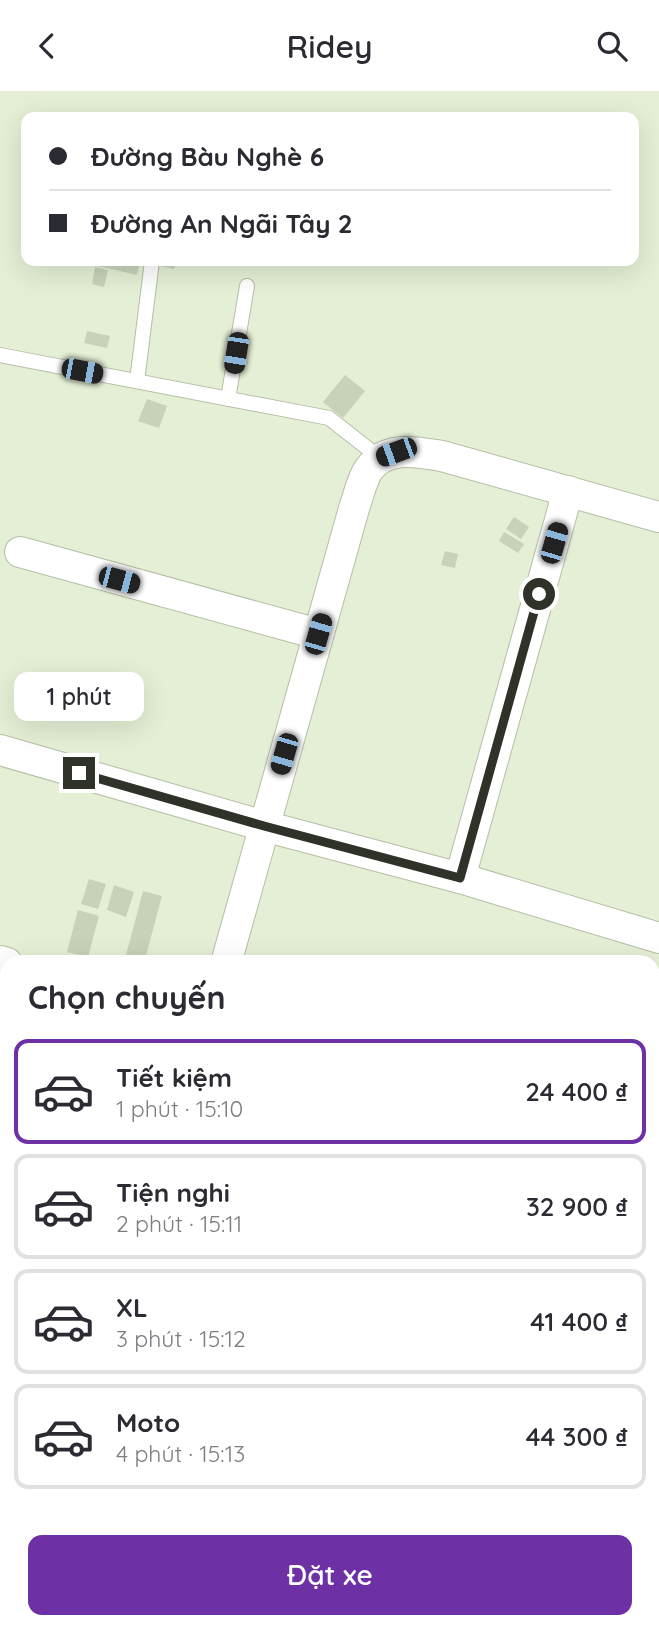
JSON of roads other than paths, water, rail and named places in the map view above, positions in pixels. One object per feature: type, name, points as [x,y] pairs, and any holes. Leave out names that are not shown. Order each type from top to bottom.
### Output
[{"type":"street","points":[[228,955],[362,482],[369,469],[380,458],[396,452],[429,453],[659,517]]},
{"type":"street","points":[[460,878],[568,491]]},
{"type":"street","points":[[20,552],[318,634]]},
{"type":"street","points":[[0,750],[264,826],[460,878],[659,937]]},
{"type":"lane","points":[[137,381],[151,266]]},
{"type":"lane","points":[[228,399],[247,286]]},
{"type":"lane","points":[[0,355],[329,418],[380,458]]}]
